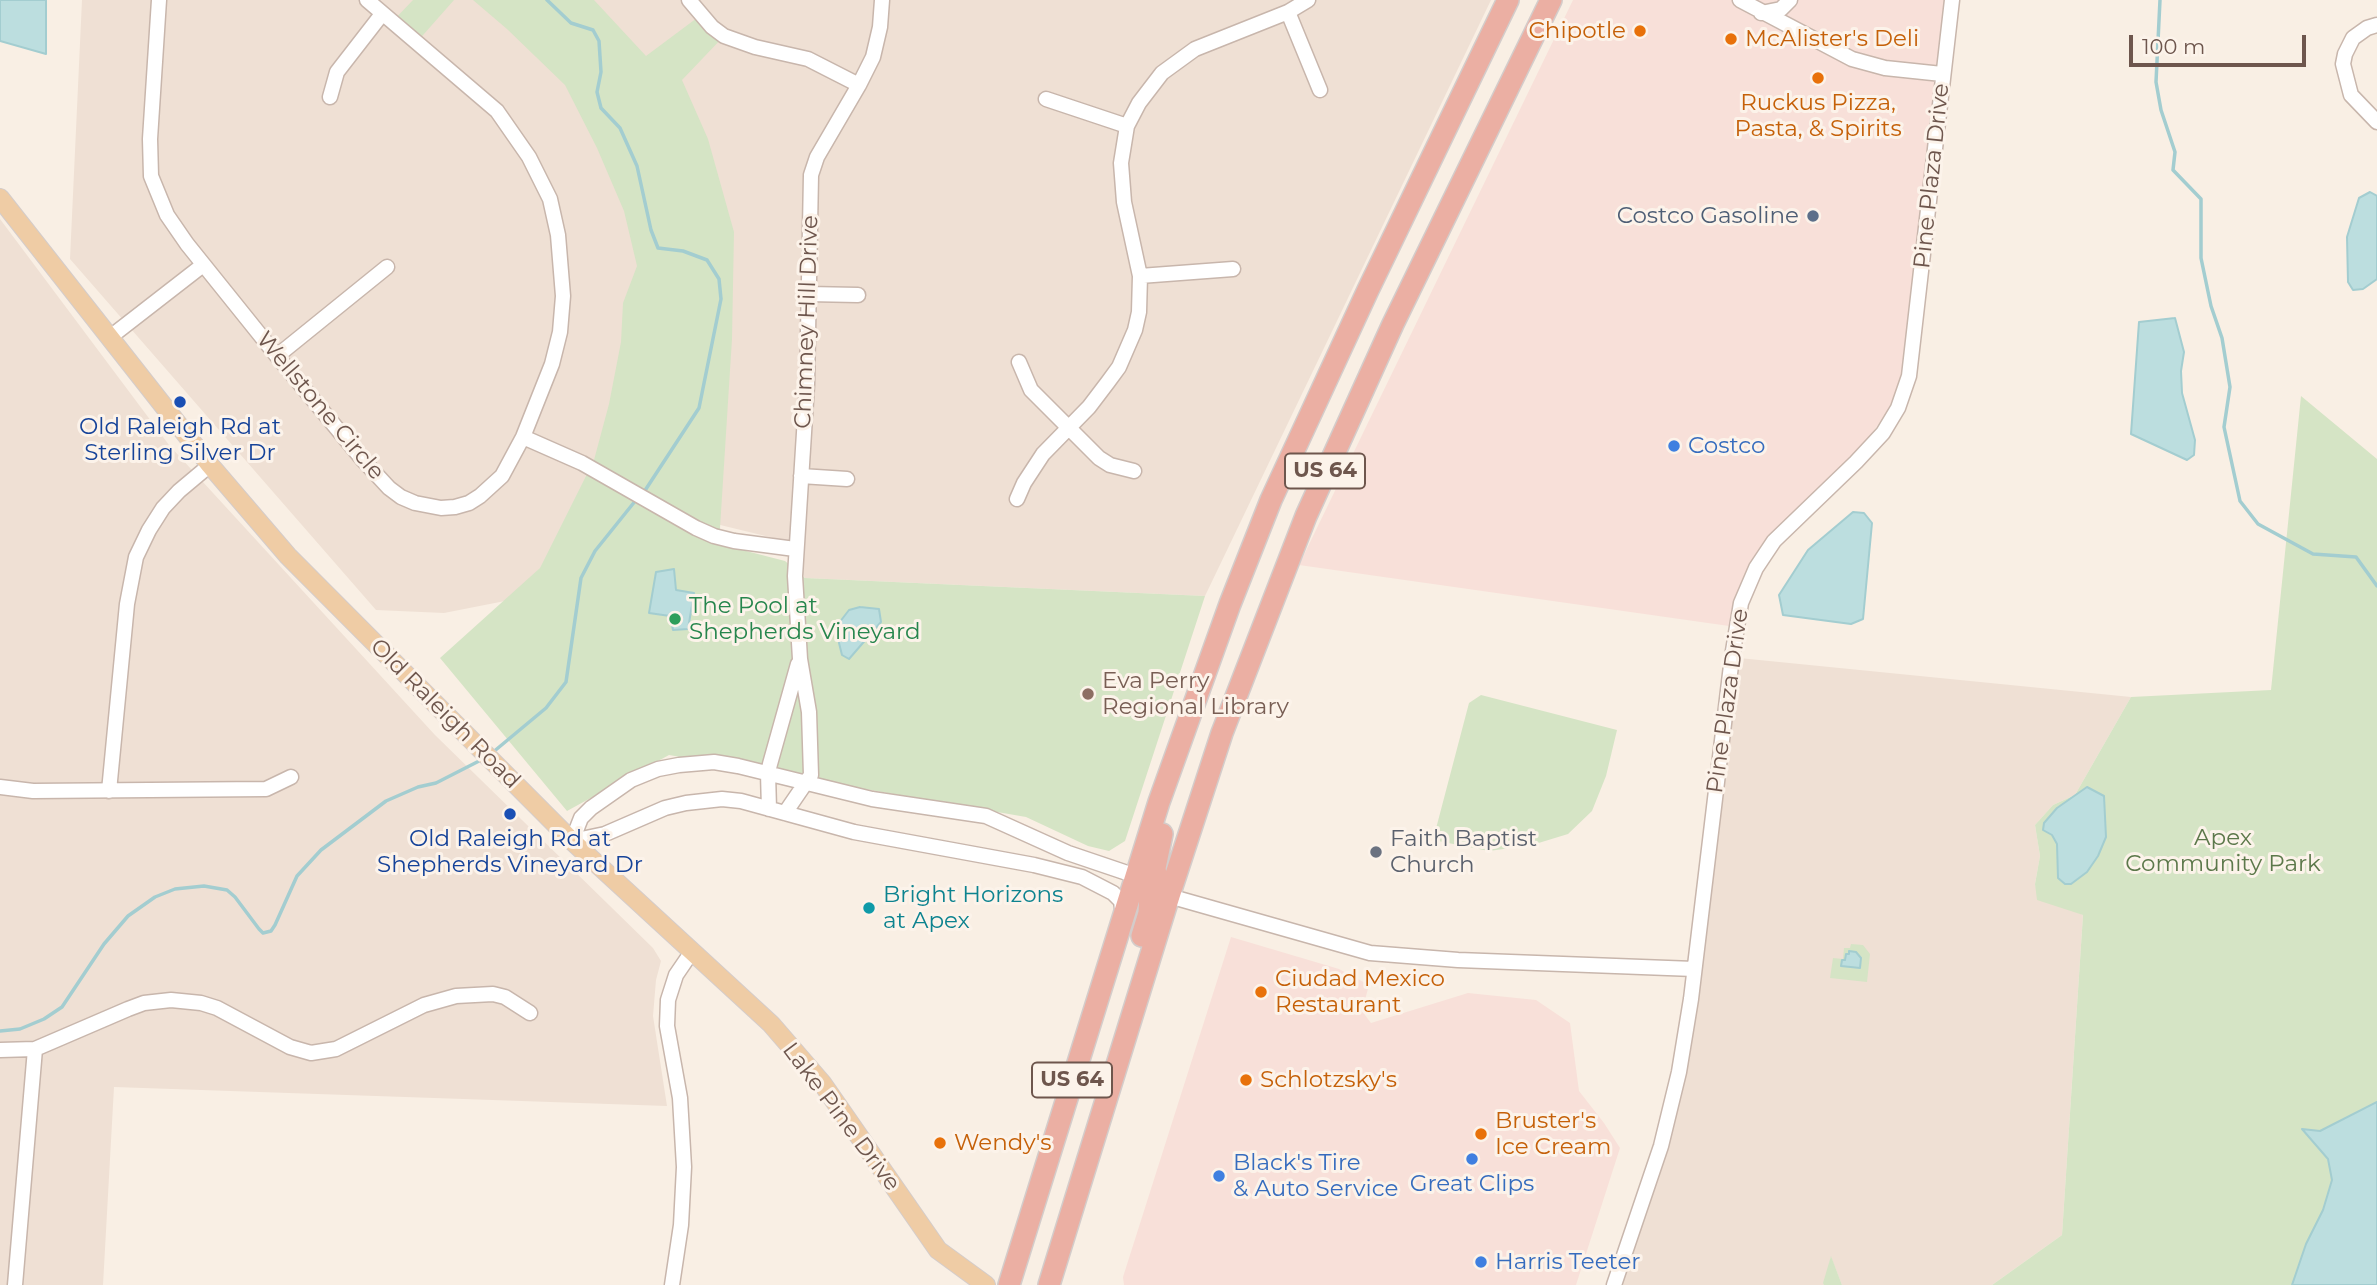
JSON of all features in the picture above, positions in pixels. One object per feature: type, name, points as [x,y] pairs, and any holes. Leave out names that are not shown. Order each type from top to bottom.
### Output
[{"type":"highway","name":"US 64","points":[[1009,1285],[1158,802],[1230,604],[1271,500],[1368,290],[1508,0]]},
{"type":"highway","points":[[1490,124],[1508,70],[1538,0]]},
{"type":"highway","name":"US 64","points":[[1049,1285],[1222,733],[1306,516],[1392,324],[1550,0]]},
{"type":"highway","points":[[1169,896],[1157,883],[1154,868],[1196,701]]},
{"type":"highway","points":[[1125,1037],[1121,1018],[1150,894],[1145,882],[1136,876]]},
{"type":"main road","name":"Old Raleigh Road","points":[[0,198],[210,465],[288,556],[572,841],[691,953]]},
{"type":"main road","name":"Lake Pine Drive","points":[[691,953],[771,1024],[822,1083],[938,1250],[986,1285]]},
{"type":"street","name":"Wellstone Circle","points":[[159,0],[149,139],[152,176],[167,215],[203,265],[389,488],[415,503],[441,508],[455,507],[480,496],[502,476],[523,437],[552,364],[560,332],[563,296],[558,235],[550,199],[529,157],[497,111],[367,0]]},
{"type":"street","points":[[689,0],[712,27],[724,36],[808,60],[859,85]]},
{"type":"street","name":"Chimney Hill Drive","points":[[785,813],[811,775],[809,712],[800,659],[795,549],[807,385],[811,175],[817,157],[859,85],[877,44],[882,0]]},
{"type":"street","points":[[1017,499],[1024,482],[1043,454],[1088,407],[1119,367],[1135,331],[1139,312],[1140,276],[1121,163],[1127,126],[1150,87],[1179,59],[1222,37],[1288,12],[1308,0]]},
{"type":"street","points":[[1740,0],[1852,59],[1885,68],[1942,74]]},
{"type":"street","points":[[1761,13],[1781,9],[1790,0]]},
{"type":"street","name":"Pine Plaza Drive","points":[[1614,1285],[1664,1135],[1679,1072],[1741,603],[1756,568],[1774,541],[1883,433],[1901,400],[1913,357],[1952,0]]},
{"type":"street","points":[[1288,12],[1321,90]]},
{"type":"street","points":[[330,96],[337,72],[382,14]]},
{"type":"street","points":[[2377,25],[2367,28],[2353,38],[2343,64],[2351,95],[2377,122]]},
{"type":"street","points":[[1046,99],[1127,126]]},
{"type":"street","points":[[109,338],[203,265]]},
{"type":"street","points":[[277,356],[387,267]]},
{"type":"street","points":[[1140,276],[1233,269]]},
{"type":"street","points":[[808,294],[858,295]]},
{"type":"street","points":[[1019,362],[1031,390],[1067,428],[1099,458],[1110,465],[1134,471]]},
{"type":"street","points":[[523,437],[582,463],[714,536],[795,549]]},
{"type":"street","points":[[109,791],[127,604],[136,557],[163,508],[210,465]]},
{"type":"street","points":[[801,476],[847,479]]},
{"type":"street","name":"Chimney Hill Drive","points":[[769,809],[768,773],[800,659]]},
{"type":"street","points":[[572,841],[580,818],[641,775],[679,765],[714,762],[872,799],[986,816],[1068,853],[1136,876]]},
{"type":"street","points":[[0,787],[33,791],[267,789],[291,777]]},
{"type":"street","points":[[572,841],[605,834],[665,808],[704,799],[741,801],[854,832],[1034,865],[1082,877],[1101,885],[1121,901],[1123,916]]},
{"type":"street","points":[[1169,896],[1370,953],[1458,960],[1694,968]]},
{"type":"street","points":[[672,1285],[681,1226],[684,1167],[680,1098],[667,1026],[668,1000],[676,975],[691,953]]},
{"type":"street","points":[[0,1050],[35,1049],[128,1009],[159,1000],[185,1000],[217,1008],[290,1047],[311,1053],[336,1049],[424,1005],[456,996],[493,994],[505,997],[530,1013]]},
{"type":"street","points":[[15,1285],[35,1049]]},
{"type":"shaded area","points":[[82,0],[1491,0],[1205,596],[805,578],[782,540],[712,523],[566,541],[510,600],[444,613],[376,610],[70,259]]},
{"type":"shaded area","points":[[1573,0],[1945,0],[1902,378],[1887,412],[1865,443],[1776,529],[1761,549],[1737,596],[1729,626],[1299,565]]},
{"type":"shaded area","points":[[0,219],[169,445],[435,735],[653,948],[661,961],[656,980],[653,1016],[667,1106],[114,1087],[103,1285],[0,1285]]},
{"type":"shaded area","points":[[1729,657],[2131,697],[2075,795],[2053,805],[2035,825],[2040,856],[2035,884],[2037,892],[2083,915],[2062,1235],[1992,1285],[1842,1285],[1831,1257],[1824,1285],[1613,1285],[1660,1150],[1694,969]]},
{"type":"shaded area","points":[[1231,937],[1339,969],[1369,985],[1362,1011],[1371,1023],[1468,993],[1536,1000],[1570,1023],[1579,1091],[1620,1148],[1576,1285],[1124,1285],[1123,1277]]},
{"type":"green space","points":[[413,0],[454,0],[416,43],[392,22]]},
{"type":"green space","points":[[473,0],[594,0],[646,56],[701,15],[724,36],[682,80],[708,139],[734,232],[732,339],[719,544],[785,561],[805,578],[1205,596],[1125,841],[1109,851],[1088,846],[1026,817],[669,755],[567,811],[440,658],[540,568],[594,460],[609,404],[621,342],[623,303],[637,266],[624,211],[597,148],[565,85]]},
{"type":"green space","name":"Apex Community Park","points":[[2301,396],[2377,459],[2377,1285],[1992,1285],[2062,1235],[2083,915],[2037,900],[2035,884],[2040,856],[2035,825],[2053,805],[2075,795],[2131,697],[2271,690]]},
{"type":"green space","points":[[1481,695],[1617,730],[1606,776],[1592,811],[1568,834],[1532,845],[1489,851],[1433,840],[1469,703]]},
{"type":"green space","points":[[1851,944],[1863,945],[1870,954],[1867,982],[1830,978],[1833,958],[1843,959],[1844,948],[1850,948]]},
{"type":"green space","points":[[1831,1256],[1842,1285],[1823,1283]]},
{"type":"water","points":[[0,0],[46,0],[46,54],[0,41]]},
{"type":"water","points":[[2370,192],[2377,196],[2377,279],[2363,289],[2353,290],[2348,282],[2347,237],[2359,198]]},
{"type":"water","points":[[2175,318],[2184,352],[2182,393],[2195,440],[2194,455],[2187,460],[2131,434],[2139,322]]},
{"type":"water","points":[[1853,512],[1864,513],[1872,523],[1863,619],[1851,624],[1783,615],[1779,595],[1808,550]]},
{"type":"water","points":[[674,569],[676,590],[694,593],[688,629],[673,630],[670,616],[649,613],[656,572]]},
{"type":"water","points":[[860,607],[879,609],[881,622],[849,659],[842,655],[839,623],[849,610]]},
{"type":"water","points":[[2087,787],[2104,796],[2106,837],[2087,872],[2071,884],[2065,884],[2058,878],[2057,844],[2052,835],[2043,830],[2044,823],[2057,808]]},
{"type":"water","points":[[1849,951],[1856,952],[1861,958],[1860,968],[1841,966]]},
{"type":"water","points":[[2377,1102],[2377,1285],[2292,1285],[2306,1244],[2323,1210],[2332,1180],[2328,1159],[2302,1129],[2320,1131]]},
{"type":"waterway","points":[[547,0],[571,23],[593,30],[599,41],[601,72],[597,92],[601,108],[620,128],[637,166],[651,230],[658,248],[683,251],[707,260],[719,279],[721,299],[699,408],[644,492]]},
{"type":"waterway","points":[[2160,0],[2156,82],[2161,110],[2175,152],[2173,170],[2201,199],[2201,258],[2211,306],[2222,338],[2230,387],[2224,427],[2240,501],[2258,524],[2313,554],[2356,557],[2377,586]]},
{"type":"waterway","points":[[492,753],[546,708],[566,682],[581,578],[595,551],[636,500]]},
{"type":"waterway","points":[[0,1031],[20,1029],[44,1019],[62,1007],[104,944],[128,916],[155,897],[175,889],[204,886],[227,890],[263,933],[271,931],[297,876],[321,850],[386,801],[418,787],[436,783],[483,759]]},
{"type":"place","name":"Chipotle","points":[[1640,31]]},
{"type":"place","name":"McAlister's Deli","points":[[1731,39]]},
{"type":"place","name":"Ruckus Pizza, Pasta, & Spirits","points":[[1818,78]]},
{"type":"place","name":"Costco Gasoline","points":[[1813,216]]},
{"type":"place","name":"Old Raleigh Rd at Sterling Silver Dr","points":[[180,402]]},
{"type":"place","name":"Costco","points":[[1674,446]]},
{"type":"place","name":"The Pool at Shepherds Vineyard","points":[[675,619]]},
{"type":"place","name":"Eva Perry Regional Library","points":[[1088,694]]},
{"type":"place","name":"Old Raleigh Rd at Shepherds Vineyard Dr","points":[[510,814]]},
{"type":"place","name":"Faith Baptist Church","points":[[1376,852]]},
{"type":"place","name":"Bright Horizons at Apex","points":[[869,908]]},
{"type":"place","name":"Ciudad Mexico Restaurant","points":[[1261,992]]},
{"type":"place","name":"Schlotzsky's","points":[[1246,1080]]},
{"type":"place","name":"Bruster's Ice Cream","points":[[1481,1134]]},
{"type":"place","name":"Wendy's","points":[[940,1143]]},
{"type":"place","name":"Great Clips","points":[[1472,1159]]},
{"type":"place","name":"Black's Tire & Auto Service","points":[[1219,1176]]},
{"type":"place","name":"Harris Teeter","points":[[1481,1262]]}]
